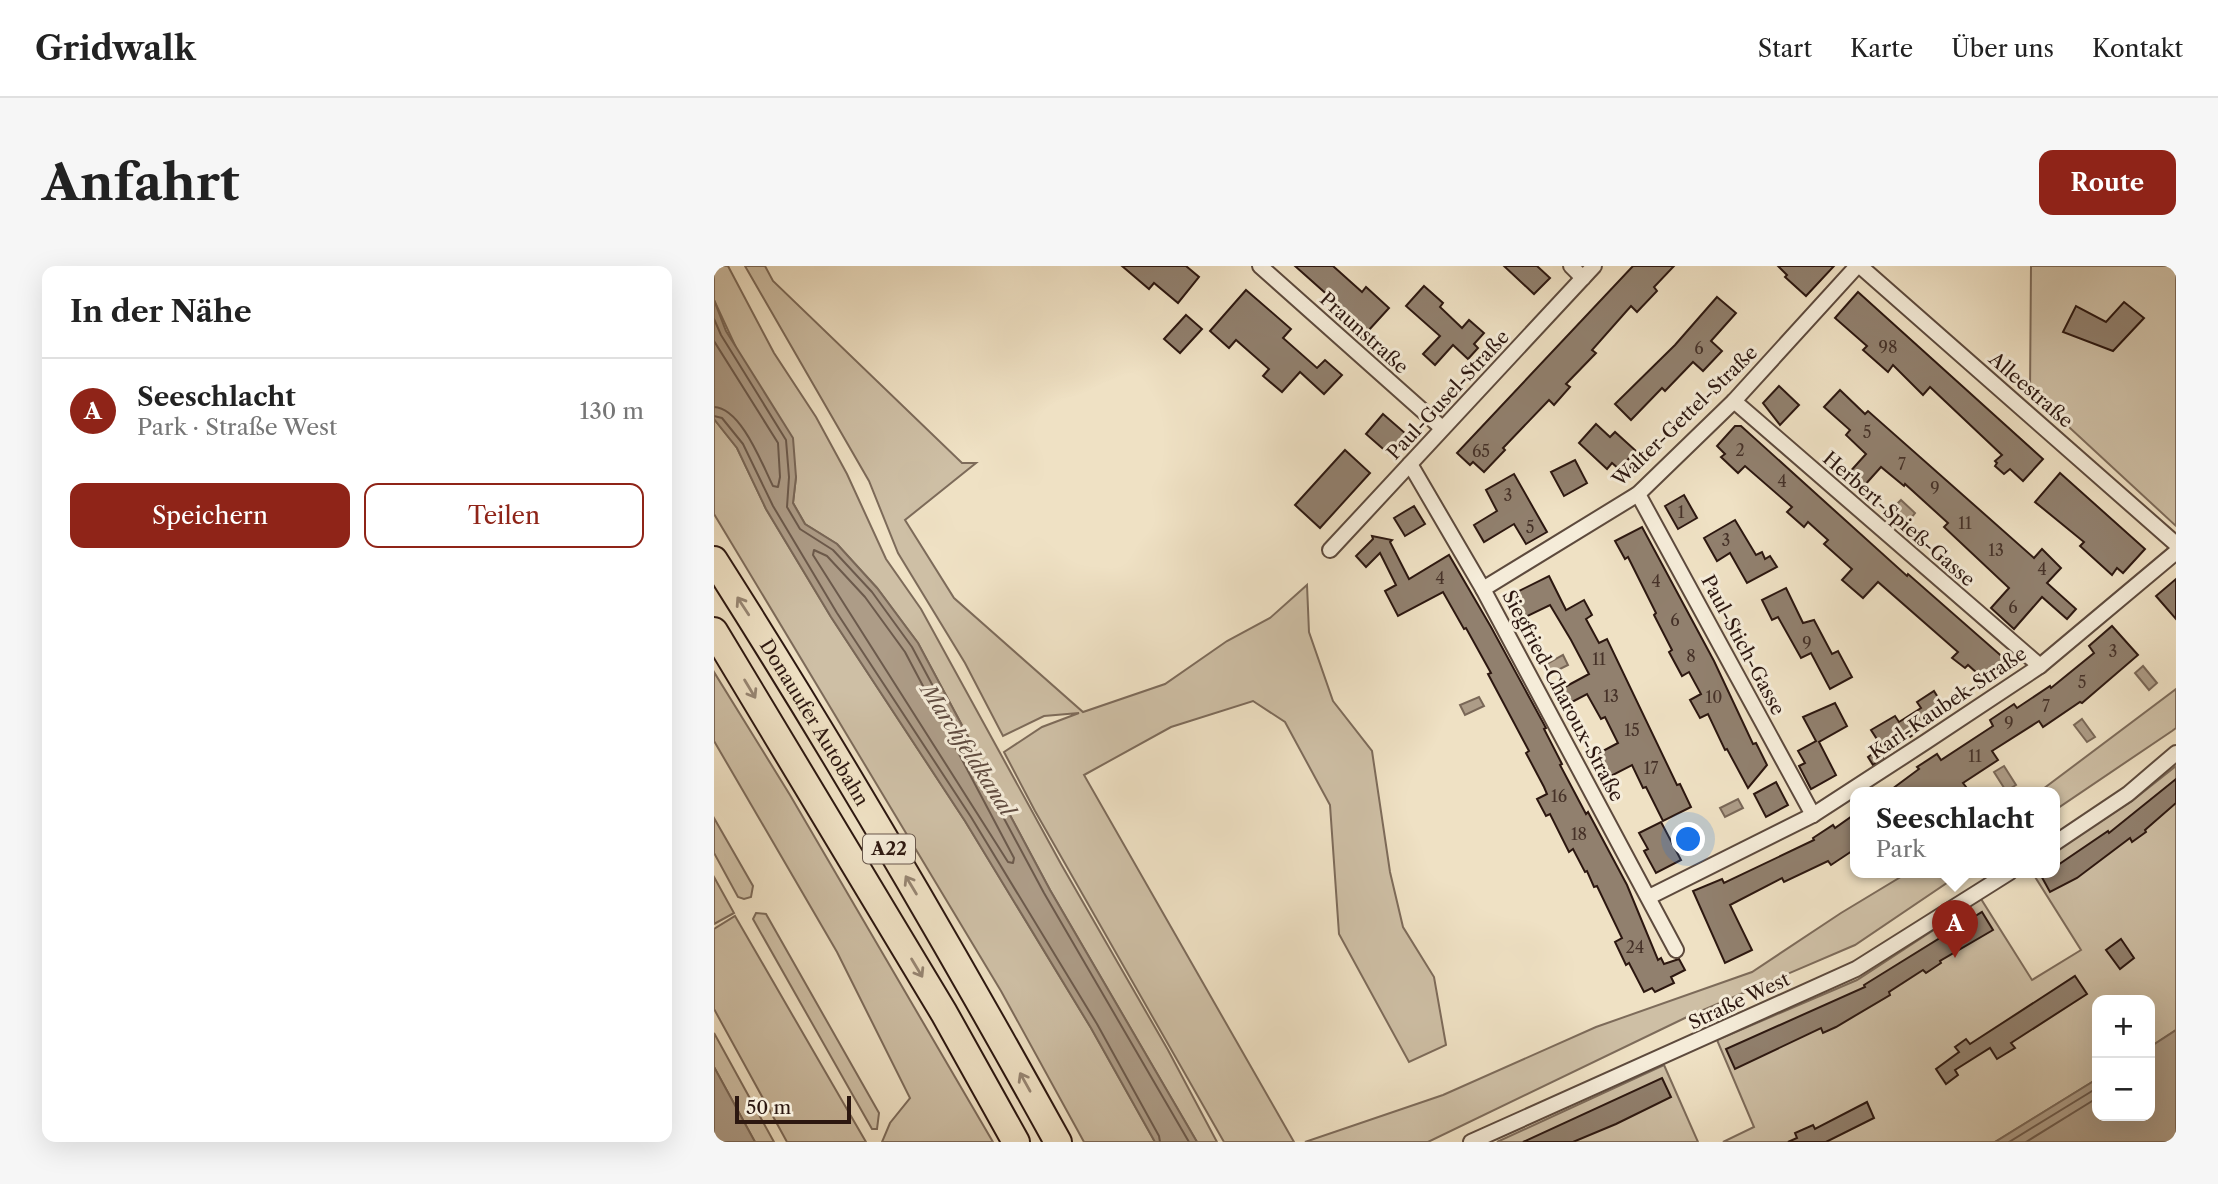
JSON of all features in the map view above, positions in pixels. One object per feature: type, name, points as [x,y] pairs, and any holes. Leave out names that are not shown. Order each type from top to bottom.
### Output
[{"type":"highway","name":"Donauufer Autobahn","points":[[714,560],[775,656],[958,964],[1058,1142]]},
{"type":"highway","name":"Donauufer Autobahn","points":[[714,631],[944,1013],[1016,1142]]},
{"type":"street","name":"Praunstraße","points":[[1259,266],[1442,428]]},
{"type":"street","points":[[1571,266],[1583,278]]},
{"type":"street","name":"Paul-Gusel-Straße","points":[[1330,550],[1594,266]]},
{"type":"street","name":"Walter-Gettel-Straße","points":[[1483,589],[1638,494],[1734,401],[1858,266]]},
{"type":"street","name":"Alleestraße","points":[[1858,266],[2176,544]]},
{"type":"street","name":"Herbert-Spieß-Gasse","points":[[1734,401],[2040,666]]},
{"type":"street","name":"Siegfried-Charoux-Straße","points":[[1410,464],[1483,589],[1676,950]]},
{"type":"street","name":"Paul-Stich-Gasse","points":[[1638,494],[1813,816]]},
{"type":"street","name":"Karl-Kaubek-Straße","points":[[1857,787],[2040,666],[2176,552]]},
{"type":"street","points":[[2060,840],[2128,794],[2176,753]]},
{"type":"street","name":"Karl-Kaubek-Straße","points":[[1649,897],[1813,816],[1850,792]]},
{"type":"street","name":"Straße West","points":[[1471,1142],[1856,969],[2001,878]]},
{"type":"shaded area","points":[[714,266],[728,266],[774,353],[816,417],[847,474],[886,559],[921,609],[1217,1142],[1197,1142],[1050,890],[918,643],[877,588],[837,544],[805,524],[793,503],[796,477],[714,300]]},
{"type":"shaded area","points":[[745,266],[765,266],[773,281],[962,463],[976,463],[905,520],[954,598],[1083,712],[1165,684],[1227,641],[1270,618],[1307,585],[1309,632],[1333,701],[1372,751],[1390,872],[1403,927],[1434,977],[1446,1045],[1409,1062],[1339,934],[1330,805],[1285,722],[1253,701],[1171,727],[1084,775],[1294,1142],[1224,1142],[1004,752],[1042,727],[1079,713],[1044,716],[1003,736],[965,663],[898,553],[869,481]]},
{"type":"shaded area","points":[[2031,266],[2176,266],[2176,526],[2030,391]]},
{"type":"shaded area","points":[[714,419],[737,448],[766,509],[831,617],[965,821],[1091,1028],[1155,1142],[1084,1142],[1001,991],[714,514]]},
{"type":"shaded area","points":[[714,672],[790,795],[993,1142],[882,1142],[890,1123],[910,1098],[837,952],[714,741]]},
{"type":"shaded area","points":[[2176,689],[2176,728],[2060,807],[2060,787],[2046,787]]},
{"type":"shaded area","points":[[2176,766],[2176,1030],[2155,1044],[2155,995],[2092,995],[2092,1082],[1995,1142],[1723,1142],[1754,1127],[1717,1040],[1857,980],[1981,899],[2032,980],[2081,950],[2036,878],[2060,878],[2060,848],[2132,801]]},
{"type":"shaded area","points":[[714,818],[753,886],[751,897],[738,897],[714,853]]},
{"type":"shaded area","points":[[714,877],[734,913],[714,924]]},
{"type":"shaded area","points":[[1899,878],[1954,878],[1855,945],[1687,1017],[1428,1142],[1305,1142],[1443,1095],[1596,1027],[1752,972]]},
{"type":"shaded area","points":[[756,913],[766,914],[879,1113],[877,1129],[872,1129],[753,919]]},
{"type":"shaded area","points":[[735,916],[866,1142],[787,1142],[714,1009],[714,929]]},
{"type":"shaded area","points":[[714,1033],[774,1142],[755,1142],[714,1067]]},
{"type":"shaded area","points":[[1664,1065],[1698,1142],[1497,1142]]},
{"type":"water","name":"Marchfeldkanal","points":[[714,300],[726,331],[793,438],[796,477],[793,503],[805,524],[837,544],[877,588],[918,643],[1050,890],[1197,1142],[1155,1142],[1091,1028],[965,821],[831,617],[766,509],[737,448],[714,419]]},
{"type":"water","points":[[1901,500],[1915,513],[1908,522],[1893,508]]},
{"type":"water","points":[[1563,655],[1568,665],[1552,673],[1547,664]]},
{"type":"water","points":[[2143,666],[2157,683],[2149,690],[2135,673]]},
{"type":"water","points":[[1479,697],[1484,706],[1465,715],[1460,705]]},
{"type":"water","points":[[2082,719],[2095,737],[2087,742],[2074,725]]},
{"type":"water","points":[[2004,766],[2016,785],[2003,787],[1994,772]]},
{"type":"water","points":[[1738,799],[1743,808],[1725,817],[1720,808]]},
{"type":"water","points":[[2176,1030],[2176,1142],[1995,1142],[2092,1082],[2092,1121],[2155,1121],[2155,1044]]},
{"type":"water","points":[[714,1067],[755,1142],[714,1142]]},
{"type":"building","points":[[1122,266],[1186,266],[1199,277],[1178,303],[1154,283],[1149,289]]},
{"type":"building","points":[[1295,266],[1333,266],[1362,292],[1366,287],[1389,308],[1368,331]]},
{"type":"building","points":[[1504,266],[1537,266],[1550,278],[1534,294]]},
{"type":"building","points":[[1633,266],[1674,266],[1654,287],[1657,291],[1637,312],[1631,306],[1592,350],[1596,353],[1566,384],[1570,387],[1554,405],[1549,400],[1484,472],[1473,462],[1470,465],[1457,453]]},
{"type":"building","points":[[1778,266],[1834,266],[1806,296],[1785,277],[1787,275]]},
{"type":"building","points":[[1424,286],[1443,303],[1440,307],[1462,328],[1469,320],[1484,333],[1474,344],[1478,348],[1468,359],[1453,345],[1435,365],[1423,354],[1440,336],[1406,306]]},
{"type":"building","points":[[1246,290],[1291,329],[1283,338],[1317,368],[1325,360],[1342,375],[1324,394],[1300,372],[1282,392],[1263,376],[1269,369],[1236,340],[1229,348],[1210,331]]},
{"type":"building","points":[[1858,292],[2043,459],[2023,481],[2010,469],[2004,474],[1995,466],[1995,461],[2002,455],[1930,387],[1923,395],[1893,365],[1888,372],[1863,350],[1867,346],[1835,318]]},
{"type":"building","points":[[1717,297],[1736,313],[1711,341],[1722,351],[1703,371],[1693,362],[1665,391],[1662,388],[1631,420],[1615,404],[1675,345]]},
{"type":"building","points":[[2124,302],[2144,318],[2113,351],[2063,332],[2076,306],[2106,322]]},
{"type":"building","points":[[1186,315],[1202,329],[1180,353],[1164,339]]},
{"type":"building","points":[[1779,386],[1799,405],[1780,425],[1763,403]]},
{"type":"building","points":[[1840,390],[1865,414],[1868,411],[2034,558],[2042,549],[2061,568],[2047,583],[2076,609],[2067,619],[2042,597],[2014,629],[1991,608],[2009,588],[1944,527],[1948,523],[1905,484],[1904,486],[1881,467],[1863,487],[1848,474],[1866,454],[1846,435],[1850,430],[1824,407]]},
{"type":"building","points":[[1383,414],[1406,434],[1389,454],[1366,434]]},
{"type":"building","points":[[1596,424],[1610,437],[1615,432],[1636,451],[1619,469],[1612,463],[1607,469],[1579,443]]},
{"type":"building","points":[[1735,426],[1741,426],[1907,576],[1908,574],[2006,660],[1987,682],[1968,665],[1965,668],[1952,658],[1958,652],[1878,582],[1863,598],[1842,580],[1852,569],[1824,544],[1828,540],[1808,522],[1804,527],[1787,512],[1792,507],[1745,466],[1738,473],[1721,457],[1725,454],[1717,446]]},
{"type":"building","points":[[1345,450],[1370,473],[1320,528],[1295,505]]},
{"type":"building","points":[[1575,460],[1587,483],[1564,496],[1551,472]]},
{"type":"building","points":[[2060,473],[2145,549],[2123,573],[2117,568],[2112,575],[2080,546],[2084,542],[2035,502]]},
{"type":"building","points":[[1514,474],[1547,532],[1526,544],[1514,524],[1484,542],[1474,525],[1497,511],[1486,490]]},
{"type":"building","points":[[1684,495],[1697,518],[1678,529],[1665,506]]},
{"type":"building","points":[[1414,506],[1425,524],[1405,536],[1394,518]]},
{"type":"building","points":[[1735,520],[1756,555],[1762,552],[1765,559],[1770,556],[1777,567],[1747,583],[1730,553],[1717,561],[1704,538]]},
{"type":"building","points":[[1642,527],[1714,661],[1753,744],[1756,743],[1767,765],[1748,788],[1727,749],[1725,750],[1708,714],[1700,718],[1690,700],[1701,694],[1689,672],[1682,676],[1669,652],[1672,650],[1654,615],[1656,613],[1628,557],[1625,559],[1615,541]]},
{"type":"building","points":[[1372,536],[1392,540],[1390,542],[1409,579],[1449,555],[1546,728],[1544,729],[1562,764],[1560,765],[1627,885],[1658,960],[1661,958],[1664,964],[1679,959],[1685,970],[1671,977],[1674,983],[1655,992],[1652,988],[1644,992],[1615,942],[1622,938],[1597,886],[1594,887],[1573,849],[1569,852],[1550,814],[1546,816],[1537,799],[1547,794],[1526,753],[1529,751],[1488,674],[1491,673],[1466,628],[1464,629],[1443,592],[1398,616],[1385,591],[1396,585],[1380,553],[1366,567],[1356,556],[1373,539]]},
{"type":"building","points":[[1549,576],[1566,610],[1584,600],[1592,615],[1586,619],[1599,643],[1607,639],[1677,785],[1680,784],[1691,807],[1663,821],[1632,765],[1609,777],[1600,761],[1601,752],[1618,743],[1605,717],[1601,719],[1587,694],[1570,703],[1563,688],[1589,674],[1571,640],[1550,605],[1521,619],[1509,596]]},
{"type":"building","points":[[2176,579],[2176,619],[2156,596]]},
{"type":"building","points":[[1786,588],[1803,623],[1814,620],[1832,654],[1838,651],[1852,677],[1830,689],[1811,653],[1801,658],[1778,617],[1772,620],[1762,600]]},
{"type":"building","points":[[2112,626],[2138,655],[2082,703],[2043,727],[2039,721],[1992,751],[1998,760],[1963,783],[1966,787],[1895,787],[1937,754],[1941,760],[1993,726],[1990,720],[2014,704],[2017,708],[2050,686],[2051,688],[2094,653],[2089,646]]},
{"type":"building","points":[[1934,691],[1947,712],[1886,753],[1871,730],[1895,716],[1899,722],[1921,708],[1917,702]]},
{"type":"building","points":[[1835,703],[1847,726],[1819,742],[1836,775],[1811,789],[1799,766],[1805,763],[1798,751],[1816,741],[1803,717]]},
{"type":"building","points":[[1878,750],[1883,758],[1873,765],[1868,757]]},
{"type":"building","points":[[2176,779],[2176,803],[2145,830],[2146,832],[2132,842],[2130,838],[2077,878],[2050,892],[2042,878],[2060,878],[2060,864],[2108,831],[2109,833]]},
{"type":"building","points":[[1776,782],[1788,805],[1766,817],[1754,794]]},
{"type":"building","points":[[1850,818],[1850,852],[1831,865],[1828,861],[1784,882],[1782,878],[1730,905],[1752,950],[1725,963],[1693,891],[1722,879],[1724,883],[1814,840],[1813,838],[1833,825],[1835,828]]},
{"type":"building","points":[[1661,822],[1681,860],[1656,873],[1644,851],[1648,849],[1639,833]]},
{"type":"building","points":[[1982,912],[1993,930],[1940,961],[1941,963],[1926,973],[1923,970],[1889,992],[1890,995],[1836,1027],[1823,1033],[1821,1028],[1735,1069],[1726,1049],[1865,987],[1864,985]]},
{"type":"building","points":[[2121,939],[2134,958],[2120,969],[2106,950]]},
{"type":"building","points":[[2075,976],[2087,994],[2011,1043],[2015,1048],[1997,1059],[1990,1048],[1955,1070],[1958,1075],[1946,1084],[1936,1069],[1959,1052],[1955,1047],[1966,1039],[1970,1044]]},
{"type":"building","points":[[1662,1078],[1671,1097],[1616,1124],[1573,1142],[1523,1142]]},
{"type":"building","points":[[1867,1102],[1874,1118],[1826,1142],[1788,1142],[1797,1138],[1795,1133],[1813,1125],[1815,1129]]},
{"type":"place","name":"Seeschlacht","points":[[1955,958]]}]
